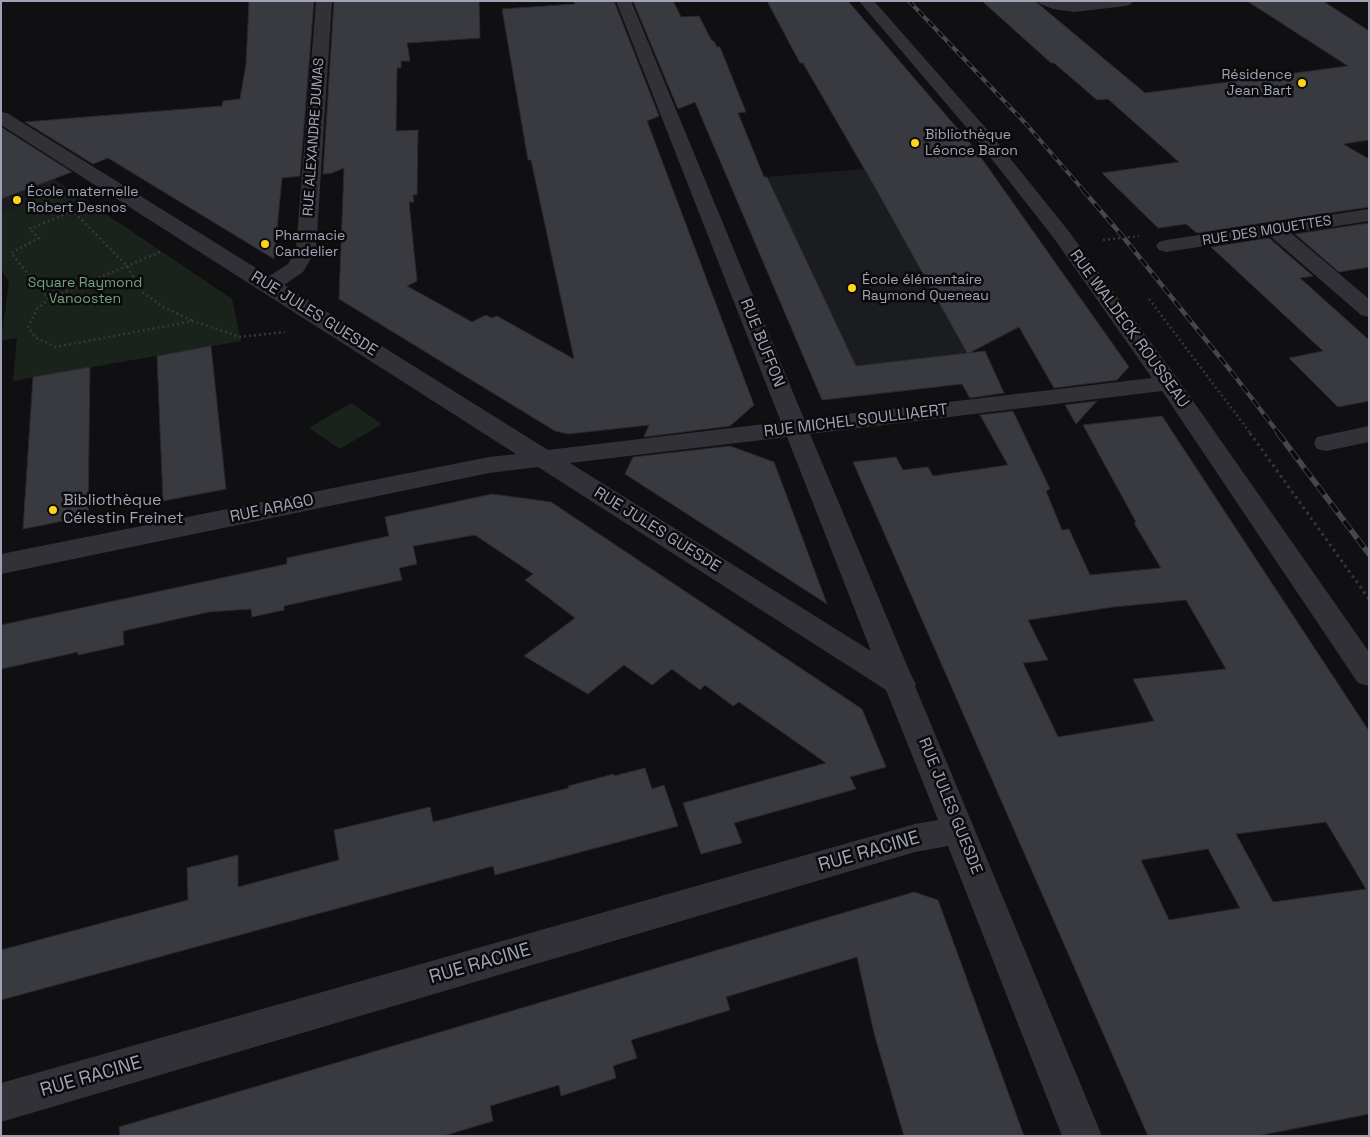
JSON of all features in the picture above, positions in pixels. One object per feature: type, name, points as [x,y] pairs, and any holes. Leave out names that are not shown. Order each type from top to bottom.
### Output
[{"type":"street","name":"RUE ALEXANDRE DUMAS","points":[[268,285],[296,268],[306,250],[324,1]]},
{"type":"street","name":"RUE BUFFON","points":[[623,1],[901,684]]},
{"type":"street","name":"RUE WALDECK ROUSSEAU","points":[[866,1],[936,79],[1004,161],[1060,233],[1169,383],[1369,675]]},
{"type":"street","points":[[1045,1],[1058,6],[1074,7],[1126,1]]},
{"type":"street","name":"RUE JULES GUESDE","points":[[1,117],[901,684],[1082,1136]]},
{"type":"street","name":"RUE DES MOUETTES","points":[[1166,246],[1369,215]]},
{"type":"street","points":[[1274,230],[1369,310]]},
{"type":"street","name":"RUE MICHEL SOULLIAERT","points":[[543,459],[1169,383]]},
{"type":"street","points":[[1326,443],[1369,434]]},
{"type":"street","name":"RUE ARAGO","points":[[1,564],[489,464],[543,459]]},
{"type":"street","name":"RUE RACINE","points":[[1,1103],[915,838],[959,830]]},
{"type":"path","points":[[49,298],[11,253],[38,238],[29,229],[73,211],[127,266],[141,291],[165,308],[194,321],[240,337],[285,332],[317,316]]},
{"type":"path","points":[[194,238],[49,298],[37,310],[28,327],[36,338],[56,346],[194,321]]},
{"type":"path","points":[[1102,240],[1108,248]]},
{"type":"path","points":[[1144,293],[1228,402],[1369,599]]},
{"type":"shaded area","name":"École élémentaire Raymond Queneau","points":[[864,169],[983,382],[827,400],[821,398],[728,180]]},
{"type":"shaded area","name":"École maternelle Robert Desnos","points":[[44,172],[66,187],[1,213],[1,188]]},
{"type":"green space","name":"Square Raymond Vanoosten","points":[[66,187],[232,299],[241,341],[13,381],[17,338],[1,341],[9,282],[1,270],[1,213]]},
{"type":"green space","points":[[351,403],[382,424],[340,449],[309,428]]},
{"type":"building","points":[[249,1],[314,1],[300,176],[282,178],[274,259],[108,158],[93,164],[25,122],[222,106],[223,101],[240,99],[246,64]]},
{"type":"building","points":[[334,1],[479,1],[480,38],[407,43],[410,61],[401,61],[401,68],[397,68],[396,131],[418,130],[417,195],[413,195],[414,202],[409,202],[417,281],[407,286],[472,322],[486,315],[492,318],[497,316],[574,359],[531,160],[528,160],[502,9],[575,4],[574,1],[614,1],[659,116],[647,121],[754,405],[730,426],[644,437],[649,425],[568,434],[555,431],[339,299],[344,168],[332,173],[323,174]]},
{"type":"building","points":[[633,1],[673,1],[681,17],[699,16],[712,41],[714,41],[717,47],[720,47],[746,112],[738,113],[764,177],[767,177],[856,366],[967,353],[873,184],[803,63],[800,63],[767,1],[848,1],[975,149],[1129,367],[1117,380],[1054,388],[1019,327],[969,353],[985,351],[1004,393],[970,398],[962,384],[822,400],[695,102],[678,109]]},
{"type":"building","points":[[982,1],[1035,1],[1145,93],[1348,66],[1247,1],[1323,1],[1369,31],[1369,140],[1343,144],[1369,159],[1369,207],[1197,233],[1186,224],[1158,228],[1102,173],[1179,162],[1108,99],[1097,100],[1054,63],[1051,63]]},
{"type":"building","points":[[1,127],[72,172],[1,199]]},
{"type":"building","points":[[1369,223],[1369,267],[1339,272],[1295,234]]},
{"type":"building","points":[[1269,238],[1313,276],[1300,278],[1369,340],[1369,401],[1338,407],[1289,358],[1323,351],[1211,247]]},
{"type":"building","points":[[211,346],[226,489],[163,501],[157,356]]},
{"type":"building","points":[[90,367],[88,516],[23,529],[33,377]]},
{"type":"building","points":[[1097,401],[1076,424],[1065,405]]},
{"type":"building","points":[[1013,411],[1050,489],[1046,491],[1062,530],[1069,529],[1090,575],[1161,568],[1134,523],[1136,522],[1083,425],[1162,416],[1369,731],[1369,1114],[1257,1136],[1148,1136],[853,462],[896,457],[903,470],[928,467],[933,476],[1008,465],[980,415]],"holes":[[[1186,600],[1226,669],[1133,679],[1154,721],[1058,737],[1023,663],[1048,660],[1028,620],[1113,607]],[[1326,822],[1366,889],[1273,902],[1236,834]],[[1208,849],[1240,908],[1169,920],[1141,860]]]},
{"type":"building","points":[[730,446],[774,462],[827,604],[625,474],[633,457]]},
{"type":"building","points":[[492,494],[551,502],[862,709],[886,767],[850,777],[856,789],[734,823],[742,843],[701,854],[683,803],[826,763],[739,702],[733,706],[705,685],[700,690],[672,669],[652,685],[624,665],[588,694],[524,656],[575,618],[525,580],[533,574],[475,535],[413,546],[417,564],[399,568],[402,580],[284,606],[284,610],[252,617],[251,609],[209,612],[123,631],[124,645],[78,655],[78,652],[1,669],[1,625],[287,564],[287,558],[389,536],[385,517]]},
{"type":"building","points":[[645,768],[652,789],[664,785],[678,826],[495,875],[493,866],[1,1000],[1,950],[188,900],[187,868],[238,855],[238,887],[339,860],[334,830],[430,807],[433,822],[569,788],[568,786],[614,774],[614,776]]},
{"type":"building","points":[[914,892],[938,900],[1024,1136],[904,1136],[874,1033],[857,957],[726,997],[730,1010],[631,1040],[637,1058],[613,1066],[616,1078],[561,1096],[559,1085],[490,1106],[493,1121],[443,1136],[120,1136],[119,1127]]},
{"type":"railway","points":[[909,1],[1027,125],[1084,191]]},
{"type":"railway","points":[[1083,190],[1124,238],[1279,434]]},
{"type":"railway","points":[[1278,433],[1369,554]]},
{"type":"place","name":"Résidence Jean Bart","points":[[1302,83]]},
{"type":"place","name":"Bibliothèque Léonce Baron","points":[[915,143]]},
{"type":"place","name":"École maternelle Robert Desnos","points":[[17,200]]},
{"type":"place","name":"Pharmacie Candelier","points":[[265,244]]},
{"type":"place","name":"École élémentaire Raymond Queneau","points":[[852,288]]},
{"type":"place","name":"Bibliothèque Célestin Freinet","points":[[53,510]]}]
